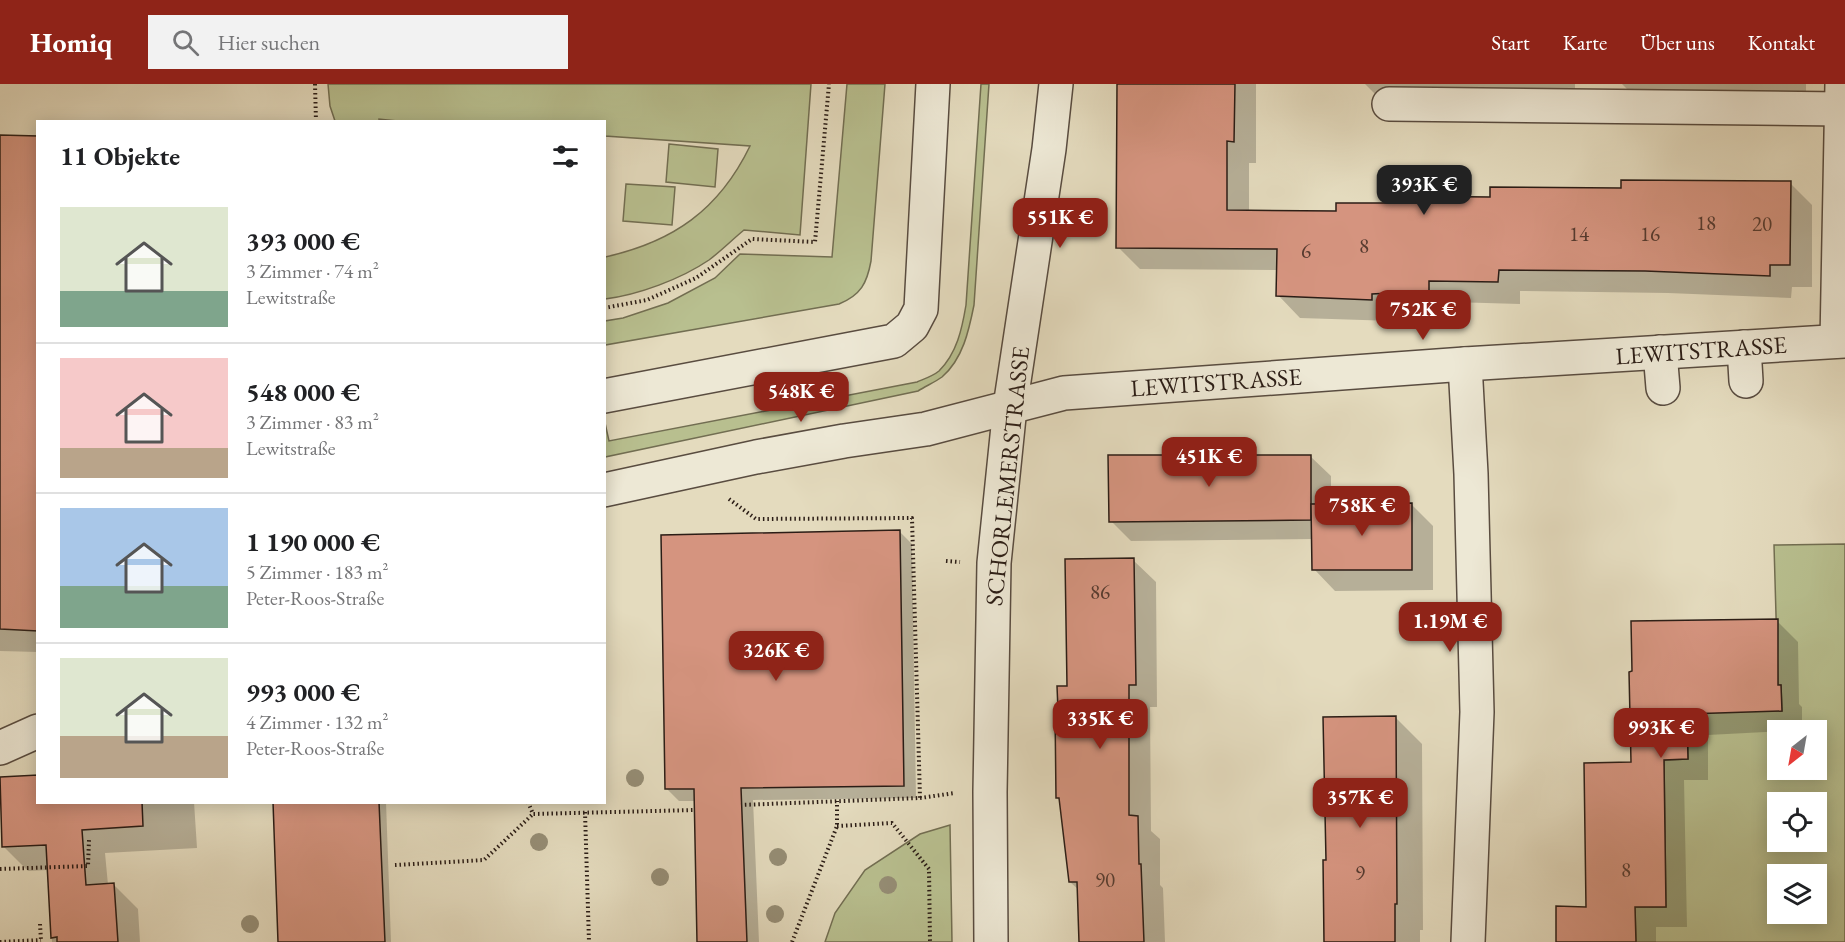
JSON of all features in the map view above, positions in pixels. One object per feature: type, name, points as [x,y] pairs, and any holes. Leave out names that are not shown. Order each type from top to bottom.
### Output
[{"type":"street","points":[[606,396],[894,341],[912,326],[921,309],[933,84]]},
{"type":"street","name":"SCHORLEMERSTRASSE","points":[[991,942],[993,563],[1010,407],[1049,149],[1056,84]]},
{"type":"street","name":"LEWITSTRASSE","points":[[606,490],[844,441],[926,429],[1064,393],[1465,364],[1841,341],[1842,96],[1389,104]]},
{"type":"street","points":[[1744,347],[1746,381]]},
{"type":"street","points":[[1660,352],[1663,388]]},
{"type":"street","points":[[1465,364],[1471,474],[1477,712],[1468,942]]},
{"type":"street","points":[[0,748],[36,732]]},
{"type":"path","points":[[315,84],[316,120]]},
{"type":"path","points":[[606,308],[647,300],[696,278],[752,239],[815,242],[829,84]]},
{"type":"path","points":[[689,471],[756,519],[912,518],[920,798],[741,805]]},
{"type":"path","points":[[792,942],[837,826],[837,801]]},
{"type":"path","points":[[529,804],[534,814]]},
{"type":"path","points":[[395,865],[484,860],[534,814],[695,810]]},
{"type":"path","points":[[585,812],[589,942]]},
{"type":"path","points":[[837,826],[892,823],[900,832],[929,869],[930,942]]},
{"type":"path","points":[[0,869],[88,866],[89,840]]},
{"type":"path","points":[[0,942],[41,941],[40,924]]},
{"type":"green space","points":[[328,84],[811,84],[800,235],[744,230],[709,260],[686,274],[645,290],[606,299],[606,257],[652,242],[691,220],[724,188],[738,169],[750,146],[606,136],[606,120],[335,120],[330,106]]},
{"type":"green space","points":[[847,84],[885,84],[871,261],[865,282],[853,297],[839,304],[606,345],[606,321],[623,318],[668,303],[715,278],[740,254],[832,257]]},
{"type":"green space","points":[[981,84],[989,84],[974,305],[960,353],[942,377],[918,391],[606,457],[606,428],[609,441],[917,382],[939,371],[945,364],[954,349],[966,305]]},
{"type":"green space","points":[[669,144],[718,149],[715,187],[666,182]]},
{"type":"green space","points":[[626,184],[675,187],[672,225],[623,221]]},
{"type":"green space","points":[[1845,544],[1845,942],[1636,942],[1635,907],[1666,907],[1664,761],[1688,759],[1687,714],[1696,714],[1696,707],[1782,711],[1781,685],[1778,685],[1774,545]]},
{"type":"green space","points":[[950,825],[952,942],[825,942],[835,913],[865,870],[920,834]]},
{"type":"building","points":[[1117,84],[1235,84],[1234,142],[1227,141],[1227,210],[1336,211],[1336,203],[1392,203],[1392,196],[1490,197],[1490,187],[1621,188],[1621,180],[1791,181],[1790,265],[1770,265],[1770,276],[1645,271],[1499,270],[1498,282],[1429,281],[1429,291],[1372,294],[1372,300],[1276,296],[1277,249],[1116,248]]},
{"type":"building","points":[[0,135],[36,136],[36,631],[0,629]]},
{"type":"building","points":[[1108,455],[1311,455],[1311,520],[1109,522]]},
{"type":"building","points":[[1412,503],[1412,570],[1312,570],[1311,504]]},
{"type":"building","points":[[900,530],[904,786],[741,788],[747,942],[697,942],[694,789],[665,789],[661,535]]},
{"type":"building","points":[[1134,558],[1136,685],[1129,685],[1129,815],[1138,816],[1144,942],[1079,942],[1077,882],[1069,882],[1059,798],[1056,798],[1057,686],[1067,686],[1065,559]]},
{"type":"building","points":[[1778,619],[1778,685],[1781,685],[1782,711],[1687,714],[1688,759],[1664,760],[1666,907],[1635,907],[1636,942],[1556,942],[1556,906],[1586,907],[1584,763],[1631,762],[1629,672],[1632,671],[1631,621]]},
{"type":"building","points":[[1396,716],[1397,904],[1395,904],[1395,942],[1324,942],[1323,860],[1326,860],[1323,717]]},
{"type":"building","points":[[36,775],[36,804],[142,804],[143,826],[82,830],[86,885],[114,883],[118,942],[57,942],[57,937],[51,938],[46,845],[2,847],[0,777]]},
{"type":"building","points":[[273,804],[379,804],[385,942],[278,942]]}]
